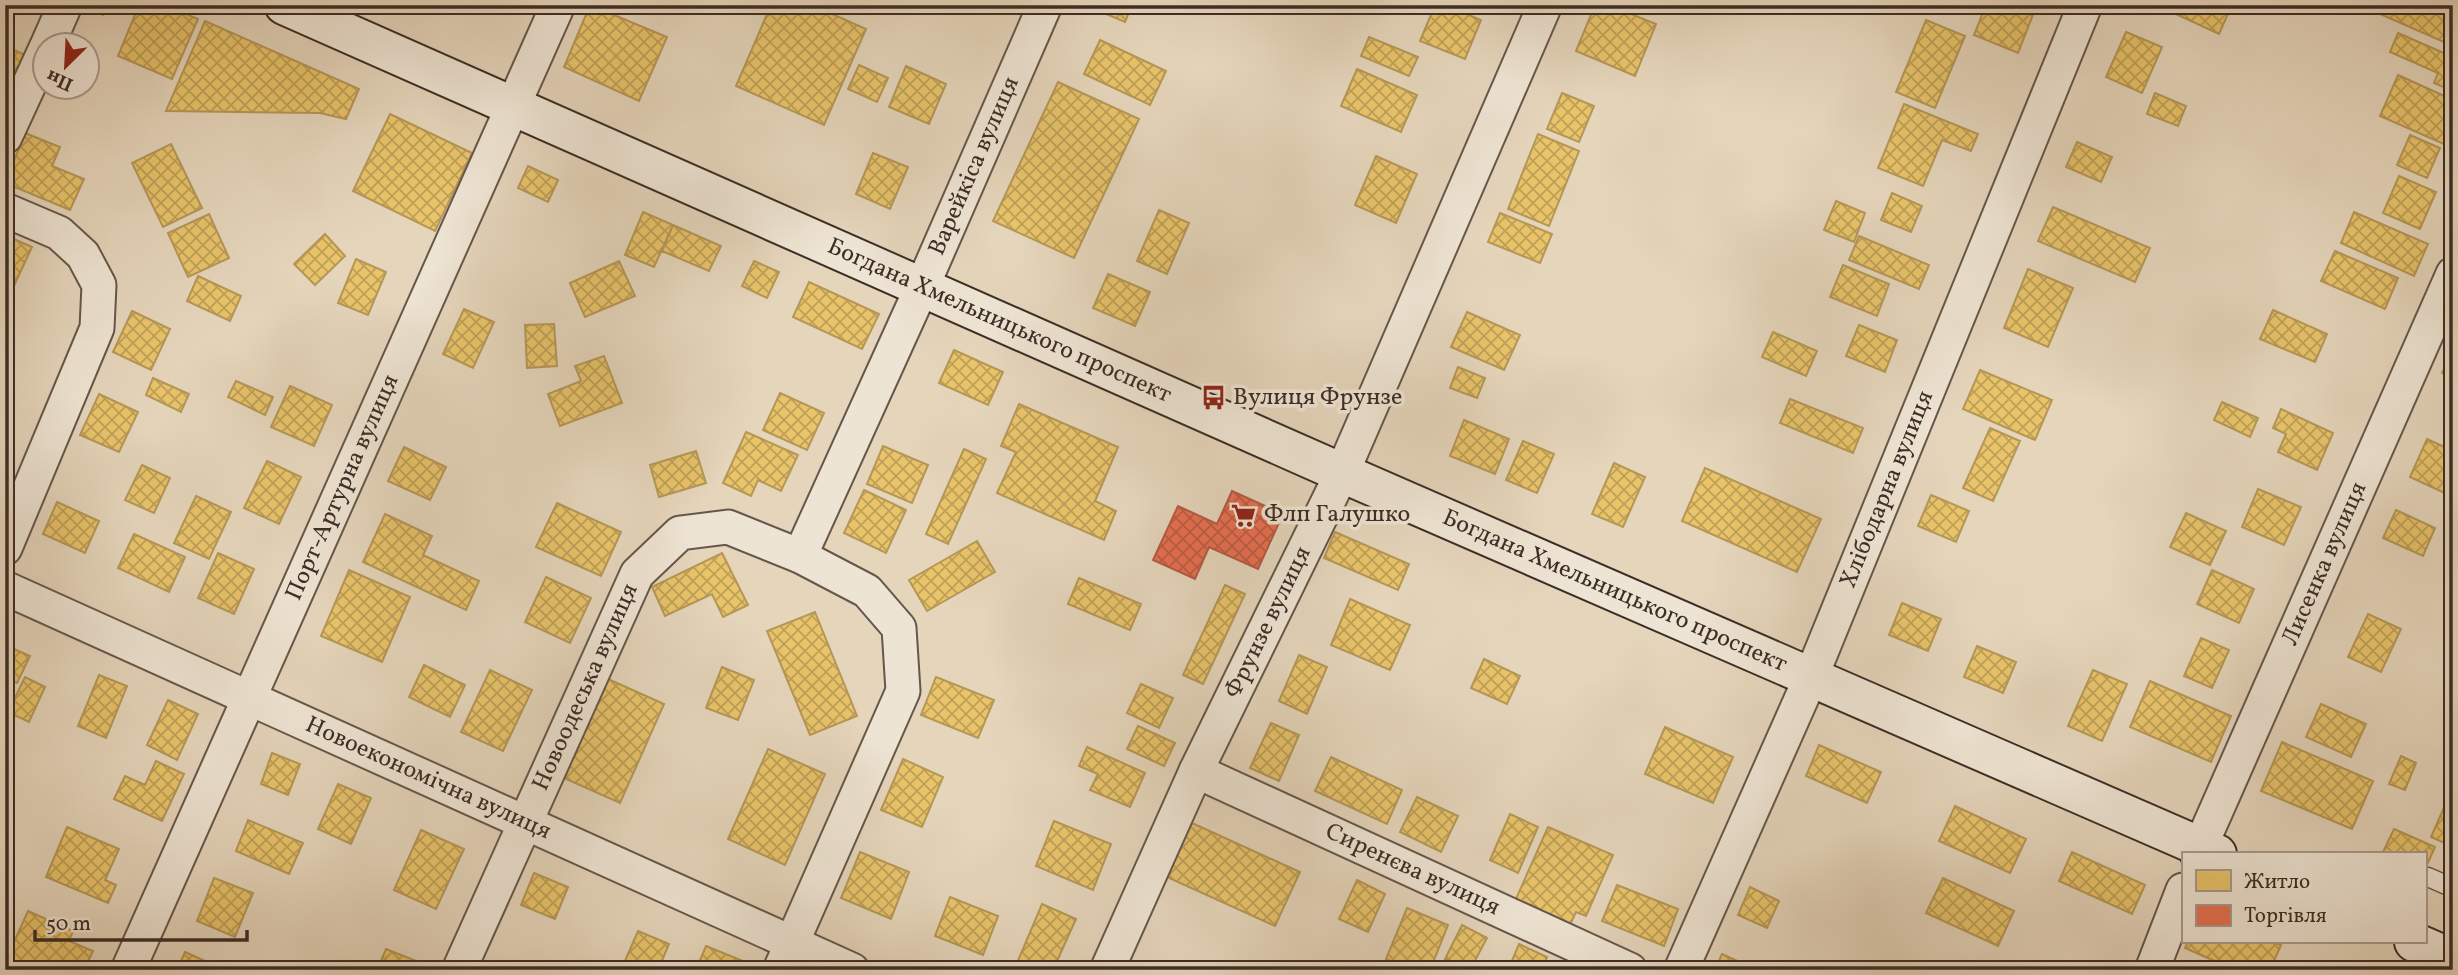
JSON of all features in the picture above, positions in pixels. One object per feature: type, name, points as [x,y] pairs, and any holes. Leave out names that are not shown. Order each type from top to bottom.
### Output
[{"type":"main road","name":"Богдана Хмельницького проспект","points":[[284,5],[2205,852]]},
{"type":"main road","points":[[2419,944],[2453,959]]},
{"type":"street","points":[[53,32],[65,5]]},
{"type":"street","name":"Порт-Артурна вулиця","points":[[128,970],[558,5]]},
{"type":"street","name":"Варейкіса вулиця","points":[[800,556],[922,287],[1045,5]]},
{"type":"street","name":"Фрунзе вулиця","points":[[1107,970],[1196,771],[1342,473],[1545,5]]},
{"type":"street","name":"Хлібодарна вулиця","points":[[1681,970],[1811,677],[2085,5]]},
{"type":"street","points":[[5,137],[32,78]]},
{"type":"street","points":[[5,209],[59,233],[83,256],[99,285],[97,328],[5,548]]},
{"type":"street","name":"Лисенка вулиця","points":[[2205,852],[2453,274]]},
{"type":"street","name":"Новоодеська вулиця","points":[[459,970],[637,574],[680,533],[728,527],[800,556],[867,591],[899,628],[902,691],[785,956]]},
{"type":"street","name":"Новоекономічна вулиця","points":[[5,588],[525,822],[785,956],[852,970]]},
{"type":"street","name":"Сиренєва вулиця","points":[[1196,771],[1630,970]]},
{"type":"street","points":[[2152,970],[2182,893]]},
{"type":"lane","points":[[2428,877],[2453,888]]},
{"type":"building: Житло","points":[[80,5],[108,5],[103,15]]},
{"type":"building: Житло","points":[[139,5],[165,5],[198,19],[172,79],[118,56]]},
{"type":"building: Житло","points":[[590,5],[667,37],[639,101],[564,67]]},
{"type":"building: Житло","points":[[771,5],[812,5],[866,29],[824,125],[736,86]]},
{"type":"building: Житло","points":[[1094,5],[1132,5],[1125,22],[1092,8]]},
{"type":"building: Житло","points":[[1435,5],[1445,5],[1481,20],[1465,59],[1420,41]]},
{"type":"building: Житло","points":[[1595,5],[1609,5],[1656,24],[1635,76],[1576,51]]},
{"type":"building: Житло","points":[[1986,5],[2018,5],[2034,12],[2018,53],[1974,35]]},
{"type":"building: Житло","points":[[2169,5],[2232,5],[2219,34],[2167,10]]},
{"type":"building: Житло","points":[[2384,5],[2453,5],[2453,46],[2380,14]]},
{"type":"building: Житло","points":[[1926,20],[1965,36],[1935,108],[1896,92]]},
{"type":"building: Житло","points":[[205,21],[359,89],[346,119],[320,113],[166,111]]},
{"type":"building: Житло","points":[[2126,32],[2162,47],[2142,93],[2106,77]]},
{"type":"building: Житло","points":[[2398,33],[2453,57],[2453,91],[2434,83],[2438,73],[2390,52]]},
{"type":"building: Житло","points":[[1369,37],[1418,57],[1409,76],[1361,56]]},
{"type":"building: Житло","points":[[1100,40],[1166,71],[1150,105],[1084,74]]},
{"type":"building: Житло","points":[[5,46],[25,55],[7,96],[5,96]]},
{"type":"building: Житло","points":[[859,65],[888,78],[877,102],[848,89]]},
{"type":"building: Житло","points":[[906,66],[946,84],[929,124],[889,107]]},
{"type":"building: Житло","points":[[1357,69],[1417,95],[1401,132],[1341,106]]},
{"type":"building: Житло","points":[[2398,75],[2453,100],[2453,148],[2380,116]]},
{"type":"building: Житло","points":[[1058,82],[1139,119],[1074,258],[993,221]]},
{"type":"building: Житло","points":[[1562,93],[1594,106],[1579,142],[1547,129]]},
{"type":"building: Житло","points":[[2155,93],[2186,106],[2178,126],[2147,114]]},
{"type":"building: Житло","points":[[1904,104],[1978,134],[1971,151],[1942,140],[1923,186],[1878,168]]},
{"type":"building: Житло","points":[[390,114],[472,153],[435,231],[353,191]]},
{"type":"building: Житло","points":[[25,133],[60,147],[52,166],[84,179],[70,210],[5,183]]},
{"type":"building: Житло","points":[[1538,134],[1579,151],[1549,226],[1508,209]]},
{"type":"building: Житло","points":[[2410,135],[2440,148],[2427,178],[2397,165]]},
{"type":"building: Житло","points":[[2077,142],[2112,157],[2101,182],[2066,167]]},
{"type":"building: Житло","points":[[171,144],[202,208],[163,227],[132,163]]},
{"type":"building: Житло","points":[[873,153],[908,167],[890,209],[856,194]]},
{"type":"building: Житло","points":[[1376,156],[1417,174],[1396,223],[1355,205]]},
{"type":"building: Житло","points":[[528,166],[558,180],[548,202],[518,188]]},
{"type":"building: Житло","points":[[2399,176],[2436,192],[2420,229],[2383,213]]},
{"type":"building: Житло","points":[[1892,193],[1922,206],[1911,232],[1881,220]]},
{"type":"building: Житло","points":[[1836,201],[1865,213],[1854,242],[1824,230]]},
{"type":"building: Житло","points":[[2053,207],[2150,248],[2135,282],[2038,241]]},
{"type":"building: Житло","points":[[1159,210],[1189,223],[1167,274],[1137,261]]},
{"type":"building: Житло","points":[[643,212],[673,225],[654,267],[625,255]]},
{"type":"building: Житло","points":[[2354,212],[2428,244],[2414,276],[2341,243]]},
{"type":"building: Житло","points":[[1500,213],[1552,234],[1540,263],[1488,242]]},
{"type":"building: Житло","points":[[209,214],[229,258],[188,277],[168,233]]},
{"type":"building: Житло","points":[[673,225],[721,246],[709,271],[662,251]]},
{"type":"building: Житло","points":[[325,234],[345,256],[315,285],[294,264]]},
{"type":"building: Житло","points":[[5,235],[32,247],[5,305]]},
{"type":"building: Житло","points":[[1859,236],[1929,265],[1919,289],[1849,260]]},
{"type":"building: Житло","points":[[2335,251],[2398,278],[2385,309],[2321,281]]},
{"type":"building: Житло","points":[[356,259],[386,272],[368,315],[338,303]]},
{"type":"building: Житло","points":[[619,261],[635,296],[585,317],[570,283]]},
{"type":"building: Житло","points":[[754,261],[779,272],[767,298],[742,286]]},
{"type":"building: Житло","points":[[1843,265],[1889,284],[1877,316],[1830,297]]},
{"type":"building: Житло","points":[[2028,269],[2073,288],[2048,347],[2004,328]]},
{"type":"building: Житло","points":[[1108,274],[1150,292],[1135,326],[1093,308]]},
{"type":"building: Житло","points":[[198,276],[241,296],[230,321],[187,301]]},
{"type":"building: Житло","points":[[809,282],[879,314],[862,349],[793,317]]},
{"type":"building: Житло","points":[[464,309],[494,322],[473,368],[443,354]]},
{"type":"building: Житло","points":[[2273,310],[2327,334],[2315,362],[2260,339]]},
{"type":"building: Житло","points":[[132,311],[170,329],[151,370],[113,352]]},
{"type":"building: Житло","points":[[1467,312],[1520,335],[1504,370],[1451,347]]},
{"type":"building: Житло","points":[[554,324],[557,366],[527,368],[525,325]]},
{"type":"building: Житло","points":[[1859,325],[1897,340],[1885,372],[1846,356]]},
{"type":"building: Житло","points":[[1773,332],[1817,351],[1806,376],[1762,357]]},
{"type":"building: Житло","points":[[2453,349],[2453,378],[2442,373]]},
{"type":"building: Житло","points":[[954,350],[1003,372],[988,405],[939,383]]},
{"type":"building: Житло","points":[[604,356],[622,403],[560,426],[548,394],[581,381],[575,366]]},
{"type":"building: Житло","points":[[1458,367],[1485,378],[1477,398],[1450,388]]},
{"type":"building: Житло","points":[[1980,370],[2052,400],[2035,440],[1963,409]]},
{"type":"building: Житло","points":[[153,378],[189,394],[181,412],[146,395]]},
{"type":"building: Житло","points":[[236,381],[273,397],[265,415],[228,397]]},
{"type":"building: Житло","points":[[290,386],[332,405],[314,446],[271,427]]},
{"type":"building: Житло","points":[[780,393],[824,413],[807,450],[763,430]]},
{"type":"building: Житло","points":[[99,394],[138,412],[119,452],[80,435]]},
{"type":"building: Житло","points":[[1790,399],[1863,428],[1853,453],[1780,423]]},
{"type":"building: Житло","points":[[2222,402],[2258,418],[2250,437],[2214,420]]},
{"type":"building: Житло","points":[[1019,404],[1118,447],[1095,501],[1116,511],[1104,540],[997,493],[1016,452],[1001,446]]},
{"type":"building: Житло","points":[[2281,409],[2333,433],[2317,470],[2278,452],[2286,434],[2273,428]]},
{"type":"building: Житло","points":[[2453,419],[2453,436],[2447,433]]},
{"type":"building: Житло","points":[[1464,420],[1509,439],[1495,474],[1450,456]]},
{"type":"building: Житло","points":[[1990,428],[2020,441],[1993,501],[1963,488]]},
{"type":"building: Житло","points":[[746,432],[798,455],[781,491],[758,480],[751,496],[723,483]]},
{"type":"building: Житло","points":[[2427,439],[2453,451],[2453,497],[2410,477]]},
{"type":"building: Житло","points":[[1523,441],[1554,454],[1537,493],[1506,480]]},
{"type":"building: Житло","points":[[883,446],[928,465],[912,503],[867,484]]},
{"type":"building: Житло","points":[[404,447],[446,467],[430,500],[388,481]]},
{"type":"building: Житло","points":[[964,449],[986,459],[948,544],[926,534]]},
{"type":"building: Житло","points":[[696,451],[706,483],[659,497],[650,465]]},
{"type":"building: Житло","points":[[267,461],[301,477],[279,524],[244,508]]},
{"type":"building: Житло","points":[[1614,463],[1645,477],[1623,527],[1592,514]]},
{"type":"building: Житло","points":[[142,465],[170,478],[154,513],[125,500]]},
{"type":"building: Житло","points":[[1705,468],[1821,519],[1797,572],[1682,521]]},
{"type":"building: Житло","points":[[2258,489],[2301,507],[2284,545],[2242,527]]},
{"type":"building: Житло","points":[[864,490],[906,510],[886,553],[844,533]]},
{"type":"building: Житло","points":[[1931,495],[1969,511],[1956,542],[1918,526]]},
{"type":"building: Житло","points":[[196,496],[231,512],[209,559],[174,543]]},
{"type":"building: Житло","points":[[57,502],[99,521],[85,553],[43,534]]},
{"type":"building: Житло","points":[[557,503],[621,532],[601,576],[536,547]]},
{"type":"building: Житло","points":[[2396,510],[2435,528],[2423,556],[2383,538]]},
{"type":"building: Житло","points":[[2186,513],[2226,531],[2210,565],[2170,547]]},
{"type":"building: Житло","points":[[385,514],[432,536],[423,555],[479,581],[466,610],[363,562]]},
{"type":"building: Житло","points":[[1335,532],[1409,564],[1398,590],[1324,558]]},
{"type":"building: Житло","points":[[134,534],[185,557],[169,592],[118,568]]},
{"type":"building: Житло","points":[[977,541],[995,572],[927,611],[909,580]]},
{"type":"building: Житло","points":[[218,553],[254,569],[234,614],[198,598]]},
{"type":"building: Житло","points":[[722,553],[748,605],[723,617],[712,594],[665,616],[652,587]]},
{"type":"building: Житло","points":[[349,570],[410,597],[382,662],[321,636]]},
{"type":"building: Житло","points":[[2212,570],[2254,589],[2239,623],[2197,604]]},
{"type":"building: Житло","points":[[546,577],[591,598],[570,643],[525,622]]},
{"type":"building: Житло","points":[[1079,578],[1141,604],[1130,630],[1068,604]]},
{"type":"building: Житло","points":[[1225,585],[1245,594],[1203,684],[1183,675]]},
{"type":"building: Житло","points":[[1350,599],[1410,625],[1390,670],[1331,645]]},
{"type":"building: Житло","points":[[1902,603],[1941,619],[1928,651],[1889,635]]},
{"type":"building: Житло","points":[[815,612],[857,716],[810,735],[767,631]]},
{"type":"building: Житло","points":[[2368,614],[2401,629],[2381,672],[2348,657]]},
{"type":"building: Житло","points":[[2201,638],[2229,650],[2212,688],[2184,676]]},
{"type":"building: Житло","points":[[5,645],[30,656],[17,683],[5,678]]},
{"type":"building: Житло","points":[[1977,646],[2016,662],[2003,693],[1964,677]]},
{"type":"building: Житло","points":[[1299,655],[1327,667],[1307,714],[1279,701]]},
{"type":"building: Житло","points":[[1484,659],[1520,676],[1507,704],[1471,688]]},
{"type":"building: Житло","points":[[424,665],[465,685],[450,717],[409,697]]},
{"type":"building: Житло","points":[[722,667],[754,680],[738,720],[706,708]]},
{"type":"building: Житло","points":[[490,670],[532,690],[503,751],[461,732]]},
{"type":"building: Житло","points":[[2093,670],[2127,684],[2102,741],[2068,726]]},
{"type":"building: Житло","points":[[99,675],[127,686],[106,738],[78,726]]},
{"type":"building: Житло","points":[[25,677],[45,687],[29,722],[8,712]]},
{"type":"building: Житло","points":[[936,677],[994,700],[978,738],[921,715]]},
{"type":"building: Житло","points":[[608,679],[664,704],[620,803],[564,778]]},
{"type":"building: Житло","points":[[2150,681],[2231,716],[2211,762],[2130,727]]},
{"type":"building: Житло","points":[[1141,684],[1173,698],[1159,728],[1127,713]]},
{"type":"building: Житло","points":[[168,700],[198,714],[177,760],[147,745]]},
{"type":"building: Житло","points":[[2321,704],[2366,724],[2351,757],[2306,737]]},
{"type":"building: Житло","points":[[1271,723],[1299,735],[1279,781],[1250,768]]},
{"type":"building: Житло","points":[[1138,726],[1175,743],[1164,766],[1127,749]]},
{"type":"building: Житло","points":[[1665,727],[1733,757],[1713,803],[1645,774]]},
{"type":"building: Житло","points":[[2282,742],[2373,781],[2352,829],[2261,791]]},
{"type":"building: Житло","points":[[1819,745],[1881,772],[1867,803],[1806,776]]},
{"type":"building: Житло","points":[[1087,747],[1145,773],[1130,807],[1090,790],[1098,774],[1079,766]]},
{"type":"building: Житло","points":[[768,749],[825,774],[785,865],[728,839]]},
{"type":"building: Житло","points":[[272,753],[300,764],[288,795],[261,784]]},
{"type":"building: Житло","points":[[2401,756],[2416,763],[2405,790],[2389,784]]},
{"type":"building: Житло","points":[[1331,757],[1402,790],[1387,824],[1315,791]]},
{"type":"building: Житло","points":[[903,759],[943,777],[922,827],[881,810]]},
{"type":"building: Житло","points":[[156,761],[184,774],[162,821],[114,799],[125,776],[145,785]]},
{"type":"building: Житло","points":[[338,784],[371,798],[351,844],[318,829]]},
{"type":"building: Житло","points":[[2453,787],[2453,868],[2445,864],[2447,844],[2431,837]]},
{"type":"building: Житло","points":[[1417,797],[1458,816],[1441,852],[1400,832]]},
{"type":"building: Житло","points":[[1955,806],[2026,839],[2010,873],[1939,841]]},
{"type":"building: Житло","points":[[1510,814],[1538,827],[1518,873],[1490,860]]},
{"type":"building: Житло","points":[[248,820],[303,843],[289,874],[236,851]]},
{"type":"building: Житло","points":[[1054,821],[1111,844],[1093,890],[1036,866]]},
{"type":"building: Житло","points":[[1192,823],[1300,872],[1275,926],[1167,877]]},
{"type":"building: Житло","points":[[67,827],[119,849],[105,880],[116,885],[108,903],[46,877]]},
{"type":"building: Житло","points":[[1548,827],[1613,855],[1586,916],[1576,912],[1570,925],[1515,901]]},
{"type":"building: Житло","points":[[2394,829],[2435,847],[2426,867],[2426,852],[2383,852]]},
{"type":"building: Житло","points":[[421,830],[464,849],[436,909],[394,890]]},
{"type":"building: Житло","points":[[860,852],[909,872],[891,919],[841,898]]},
{"type":"building: Житло","points":[[2072,852],[2145,885],[2132,914],[2059,881]]},
{"type":"building: Житло","points":[[534,873],[568,887],[555,919],[521,905]]},
{"type":"building: Житло","points":[[214,878],[253,893],[235,937],[197,921]]},
{"type":"building: Житло","points":[[1943,878],[2014,911],[1998,946],[1926,913]]},
{"type":"building: Житло","points":[[1357,880],[1385,894],[1368,932],[1339,919]]},
{"type":"building: Житло","points":[[1617,885],[1678,909],[1664,946],[1602,921]]},
{"type":"building: Житло","points":[[1750,887],[1779,901],[1767,928],[1738,915]]},
{"type":"building: Житло","points":[[950,897],[998,916],[983,955],[935,936]]},
{"type":"building: Житло","points":[[1042,904],[1076,919],[1053,970],[1014,970]]},
{"type":"building: Житло","points":[[1407,908],[1448,925],[1430,970],[1411,970],[1386,959]]},
{"type":"building: Житло","points":[[28,911],[73,931],[69,941],[93,951],[84,970],[11,970],[5,967]]},
{"type":"building: Житло","points":[[1462,925],[1487,938],[1470,970],[1445,959]]},
{"type":"building: Житло","points":[[638,931],[669,944],[658,970],[621,970]]},
{"type":"building: Житло","points":[[1519,944],[1547,957],[1542,970],[1508,970]]},
{"type":"building: Житло","points":[[2187,944],[2281,945],[2270,970],[2235,970],[2185,948]]},
{"type":"building: Житло","points":[[706,946],[743,961],[739,970],[696,970]]},
{"type":"building: Житло","points":[[386,949],[429,966],[427,970],[377,970]]},
{"type":"building: Житло","points":[[185,952],[216,966],[214,970],[177,970]]},
{"type":"building: Житло","points":[[1722,954],[1757,970],[1715,970]]},
{"type":"building: Торгівля","points":[[1232,491],[1283,514],[1258,569],[1209,547],[1195,579],[1153,560],[1178,506],[1217,524]]},
{"type":"place","name":"Вулиця Фрунзе","points":[[1213,398]]},
{"type":"place","name":"Флп Галушко","points":[[1244,515]]}]
